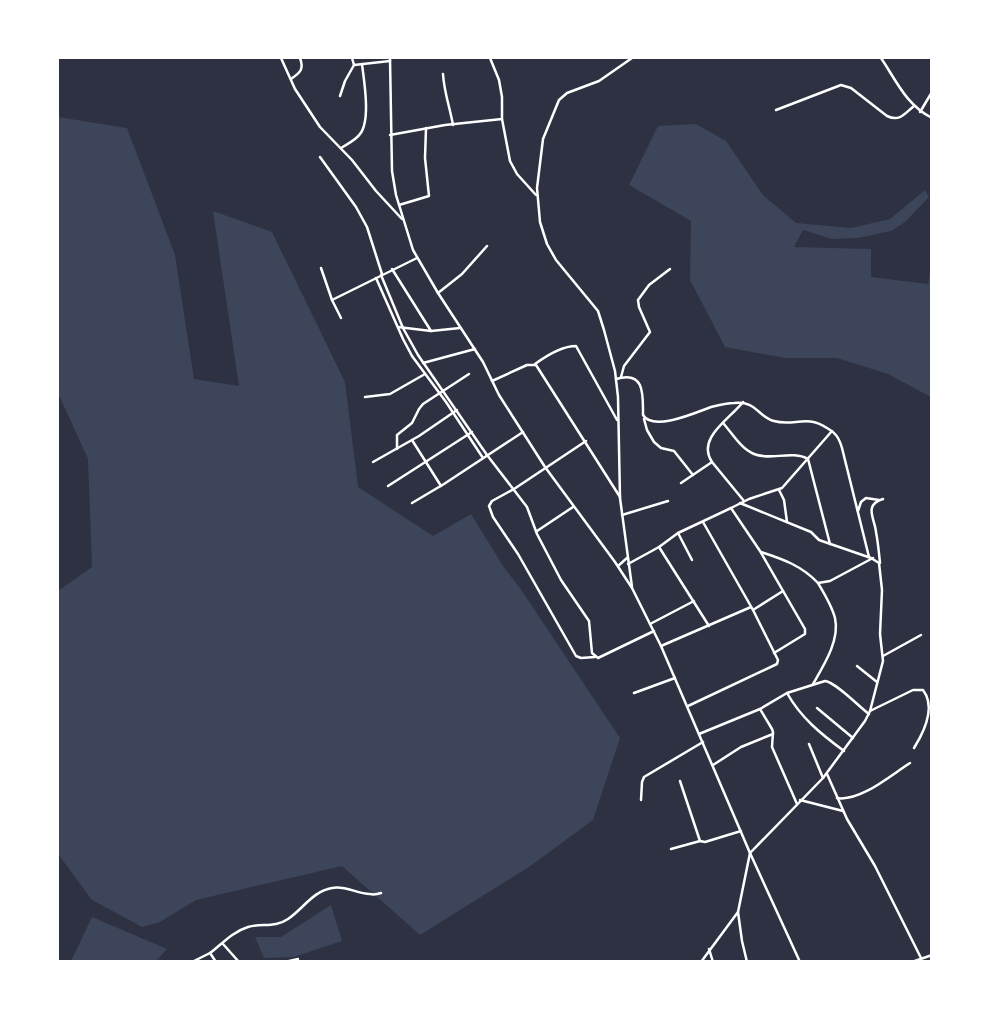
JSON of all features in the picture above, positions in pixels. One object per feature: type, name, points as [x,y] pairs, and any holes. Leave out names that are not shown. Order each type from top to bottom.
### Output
[{"type":"street","points":[[280,58],[310,115],[403,220]]},
{"type":"street","points":[[291,79],[299,74],[302,68],[300,58]]},
{"type":"street","points":[[340,96],[345,81],[354,65],[352,58]]},
{"type":"street","points":[[490,58],[502,97],[502,119],[510,161],[517,174],[537,196]]},
{"type":"street","points":[[632,58],[599,81],[567,93],[560,100],[543,139],[537,196],[540,222],[552,253],[598,311],[616,379],[620,498],[632,588]]},
{"type":"street","points":[[882,58],[905,96],[920,112],[932,118]]},
{"type":"street","points":[[354,65],[390,60],[392,171],[403,220],[417,258],[475,349],[545,467],[632,588],[688,706],[750,853],[800,962]]},
{"type":"street","points":[[341,148],[358,136],[363,128],[366,111],[362,64]]},
{"type":"street","points":[[443,74],[444,89],[449,104],[452,125]]},
{"type":"street","points":[[776,110],[844,85],[851,88],[893,119],[899,118],[914,106]]},
{"type":"street","points":[[920,112],[932,92]]},
{"type":"street","points":[[390,135],[426,128],[502,119]]},
{"type":"street","points":[[399,205],[429,196],[425,158],[426,128]]},
{"type":"street","points":[[320,157],[362,217],[370,234],[381,275],[402,328],[487,455],[527,507],[536,531],[561,580],[589,621],[592,653],[595,657]]},
{"type":"street","points":[[438,293],[465,272],[486,246]]},
{"type":"street","points":[[332,300],[417,258]]},
{"type":"street","points":[[321,268],[332,300],[341,318]]},
{"type":"street","points":[[392,269],[431,331]]},
{"type":"street","points":[[622,377],[624,366],[650,332],[639,308],[638,300],[649,285],[670,269]]},
{"type":"street","points":[[376,278],[398,327],[418,364],[440,393],[483,458]]},
{"type":"street","points":[[398,327],[431,331],[461,328]]},
{"type":"street","points":[[492,380],[527,365],[534,364],[562,349],[576,346],[618,421]]},
{"type":"street","points":[[418,364],[475,349]]},
{"type":"street","points":[[534,364],[543,374],[620,498]]},
{"type":"street","points":[[365,397],[390,394],[425,374]]},
{"type":"street","points":[[396,449],[398,433],[412,423],[421,406],[470,374]]},
{"type":"street","points":[[616,379],[631,377],[637,381],[642,388],[643,415],[647,430],[654,442],[661,448],[674,451],[693,475]]},
{"type":"street","points":[[644,418],[654,421],[676,420],[718,405],[743,402],[755,407],[774,421],[812,421],[832,431],[839,439],[842,448],[869,557]]},
{"type":"street","points":[[743,402],[723,423],[708,444],[707,451],[712,462],[744,501]]},
{"type":"street","points":[[609,406],[618,411]]},
{"type":"street","points":[[373,462],[412,440],[457,410]]},
{"type":"street","points":[[723,423],[747,450],[755,455],[803,456],[808,459],[830,544]]},
{"type":"street","points":[[628,564],[659,547],[678,533],[744,501],[779,490],[832,431]]},
{"type":"street","points":[[388,486],[472,432]]},
{"type":"street","points":[[412,503],[523,432]]},
{"type":"street","points":[[412,440],[441,486]]},
{"type":"street","points":[[586,441],[514,489],[492,501],[490,506],[493,516],[518,554],[576,656],[581,658],[598,658],[654,631]]},
{"type":"street","points":[[681,483],[712,462]]},
{"type":"street","points":[[779,490],[784,500],[787,522]]},
{"type":"street","points":[[747,962],[738,912],[750,853],[823,778],[853,738],[869,713],[884,656],[881,639],[883,597],[876,529],[871,512],[872,507],[881,500],[866,498],[861,502],[858,511]]},
{"type":"street","points":[[622,516],[668,501]]},
{"type":"street","points":[[740,503],[811,532],[819,540],[873,558],[880,565]]},
{"type":"street","points":[[536,531],[573,507]]},
{"type":"street","points":[[731,508],[760,552],[805,629],[805,634],[774,653]]},
{"type":"street","points":[[688,706],[776,664],[778,660],[752,609],[703,522]]},
{"type":"street","points":[[678,533],[692,560]]},
{"type":"street","points":[[659,547],[709,626]]},
{"type":"street","points":[[760,552],[776,556],[805,570],[818,583],[835,618],[835,630],[831,649],[813,684]]},
{"type":"street","points":[[618,566],[627,558]]},
{"type":"street","points":[[818,583],[830,581],[873,558]]},
{"type":"street","points":[[661,646],[752,609],[783,591]]},
{"type":"street","points":[[650,624],[694,601]]},
{"type":"street","points":[[884,656],[921,635]]},
{"type":"street","points":[[857,666],[877,682]]},
{"type":"street","points":[[634,693],[675,678]]},
{"type":"street","points":[[699,734],[760,709],[786,693],[828,681],[869,713]]},
{"type":"street","points":[[869,713],[913,690],[923,690],[928,697],[929,710],[920,737],[914,748]]},
{"type":"street","points":[[786,693],[806,721],[844,751]]},
{"type":"street","points":[[817,708],[853,738]]},
{"type":"street","points":[[760,709],[772,729],[772,747],[796,804]]},
{"type":"street","points":[[713,765],[741,747],[773,734]]},
{"type":"street","points":[[641,800],[644,777],[702,742]]},
{"type":"street","points":[[809,744],[823,778]]},
{"type":"street","points":[[837,798],[846,799],[858,796],[910,763]]},
{"type":"street","points":[[826,774],[843,811],[875,866],[921,958]]},
{"type":"street","points":[[680,781],[700,841]]},
{"type":"street","points":[[800,800],[843,811]]},
{"type":"street","points":[[671,849],[741,831]]},
{"type":"street","points":[[192,962],[210,954],[231,935],[250,926],[278,924],[289,918],[317,894],[332,888],[342,888],[370,894],[382,893]]},
{"type":"street","points":[[701,962],[738,912]]},
{"type":"street","points":[[223,944],[239,962]]},
{"type":"street","points":[[710,949],[713,962]]},
{"type":"street","points":[[210,954],[216,962]]},
{"type":"street","points":[[912,962],[932,955]]},
{"type":"street","points":[[285,962],[298,959]]},
{"type":"shaded area","points":[[58,117],[127,128],[175,255],[194,379],[239,386],[213,211],[272,232],[345,382],[358,487],[433,536],[471,514],[503,566],[520,588],[620,738],[593,820],[529,867],[420,935],[342,866],[196,900],[160,922],[142,927],[92,900],[58,854],[58,591],[92,567],[88,459],[58,393]]},
{"type":"shaded area","points":[[696,124],[726,141],[763,195],[796,223],[851,228],[890,219],[925,190],[929,197],[905,222],[891,231],[858,238],[832,239],[803,230],[794,247],[871,249],[871,277],[928,284],[931,265],[931,397],[888,374],[837,358],[785,358],[725,347],[690,280],[691,221],[629,185],[658,126]]},
{"type":"shaded area","points":[[331,905],[342,941],[294,957],[264,958],[255,937],[281,937]]},
{"type":"shaded area","points":[[92,917],[167,949],[156,961],[71,961]]}]
